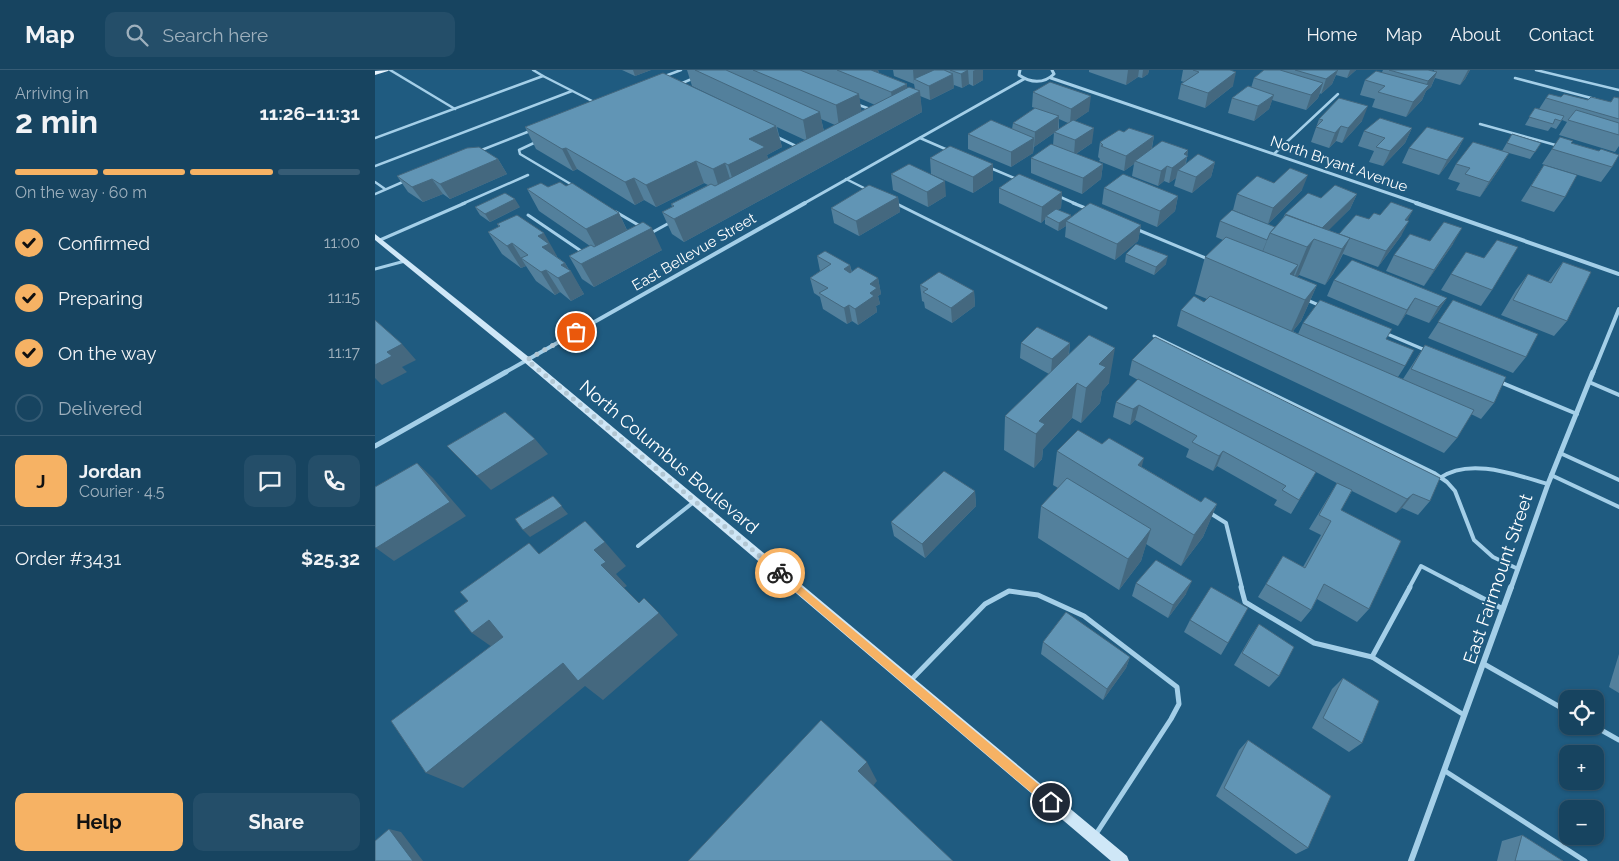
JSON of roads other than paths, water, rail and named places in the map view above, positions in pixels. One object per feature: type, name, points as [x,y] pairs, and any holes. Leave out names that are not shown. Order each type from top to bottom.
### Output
[{"type":"main road","points":[[375,74],[386,70]]},
{"type":"street","points":[[1020,70],[1019,75],[1024,79],[1038,81],[1051,78],[1054,74],[1052,70]]},
{"type":"street","name":"North Bryant Avenue","points":[[1051,78],[1619,274]]},
{"type":"street","name":"East Bellevue Street","points":[[375,446],[1024,79]]},
{"type":"street","name":"North Columbus Boulevard","points":[[378,238],[527,360],[1122,861]]},
{"type":"street","name":"East Fairmount Street","points":[[1411,861],[1445,772],[1551,475],[1619,309]]},
{"type":"lane","points":[[390,70],[455,108]]},
{"type":"lane","points":[[533,70],[598,103],[589,107]]},
{"type":"lane","points":[[662,77],[681,70]]},
{"type":"lane","points":[[1536,70],[1619,90]]},
{"type":"lane","points":[[375,138],[543,76]]},
{"type":"lane","points":[[672,87],[697,77]]},
{"type":"lane","points":[[1515,78],[1600,100]]},
{"type":"lane","points":[[375,166],[572,90]]},
{"type":"lane","points":[[1275,154],[1338,94]]},
{"type":"lane","points":[[856,104],[874,111]]},
{"type":"lane","points":[[1480,124],[1563,148]]},
{"type":"lane","points":[[477,152],[533,130]]},
{"type":"lane","points":[[768,133],[803,149]]},
{"type":"lane","points":[[920,138],[957,154]]},
{"type":"lane","points":[[541,140],[524,146],[519,150],[520,154],[581,190]]},
{"type":"lane","points":[[984,165],[1021,180]]},
{"type":"lane","points":[[378,238],[528,175]]},
{"type":"lane","points":[[375,194],[413,178]]},
{"type":"lane","points":[[845,179],[872,192]]},
{"type":"lane","points":[[375,182],[385,190]]},
{"type":"lane","points":[[1058,196],[1095,211]]},
{"type":"lane","points":[[889,200],[1106,308]]},
{"type":"lane","points":[[612,209],[643,228]]},
{"type":"lane","points":[[528,215],[585,254]]},
{"type":"lane","points":[[643,237],[674,220]]},
{"type":"lane","points":[[1131,227],[1214,262]]},
{"type":"lane","points":[[375,269],[407,260]]},
{"type":"lane","points":[[1306,300],[1324,308]]},
{"type":"lane","points":[[1384,333],[1427,351]]},
{"type":"lane","points":[[1154,336],[1440,478],[1455,491],[1474,540],[1493,557],[1518,569]]},
{"type":"lane","points":[[1497,380],[1577,414]]},
{"type":"lane","points":[[1589,382],[1619,395]]},
{"type":"lane","points":[[1560,452],[1619,480]]},
{"type":"lane","points":[[1440,478],[1452,470],[1489,471],[1548,484]]},
{"type":"lane","points":[[1551,475],[1619,507]]},
{"type":"lane","points":[[638,546],[695,501]]},
{"type":"lane","points":[[1201,508],[1227,523],[1245,602],[1315,643],[1372,657],[1465,716]]},
{"type":"lane","points":[[1372,657],[1421,566],[1503,609]]},
{"type":"lane","points":[[909,682],[985,604],[1009,591],[1039,595],[1084,616],[1177,686],[1179,704],[1171,719],[1093,838]]},
{"type":"lane","points":[[1484,664],[1559,706]]},
{"type":"lane","points":[[1604,732],[1619,740]]},
{"type":"lane","points":[[1445,772],[1585,861]]}]
